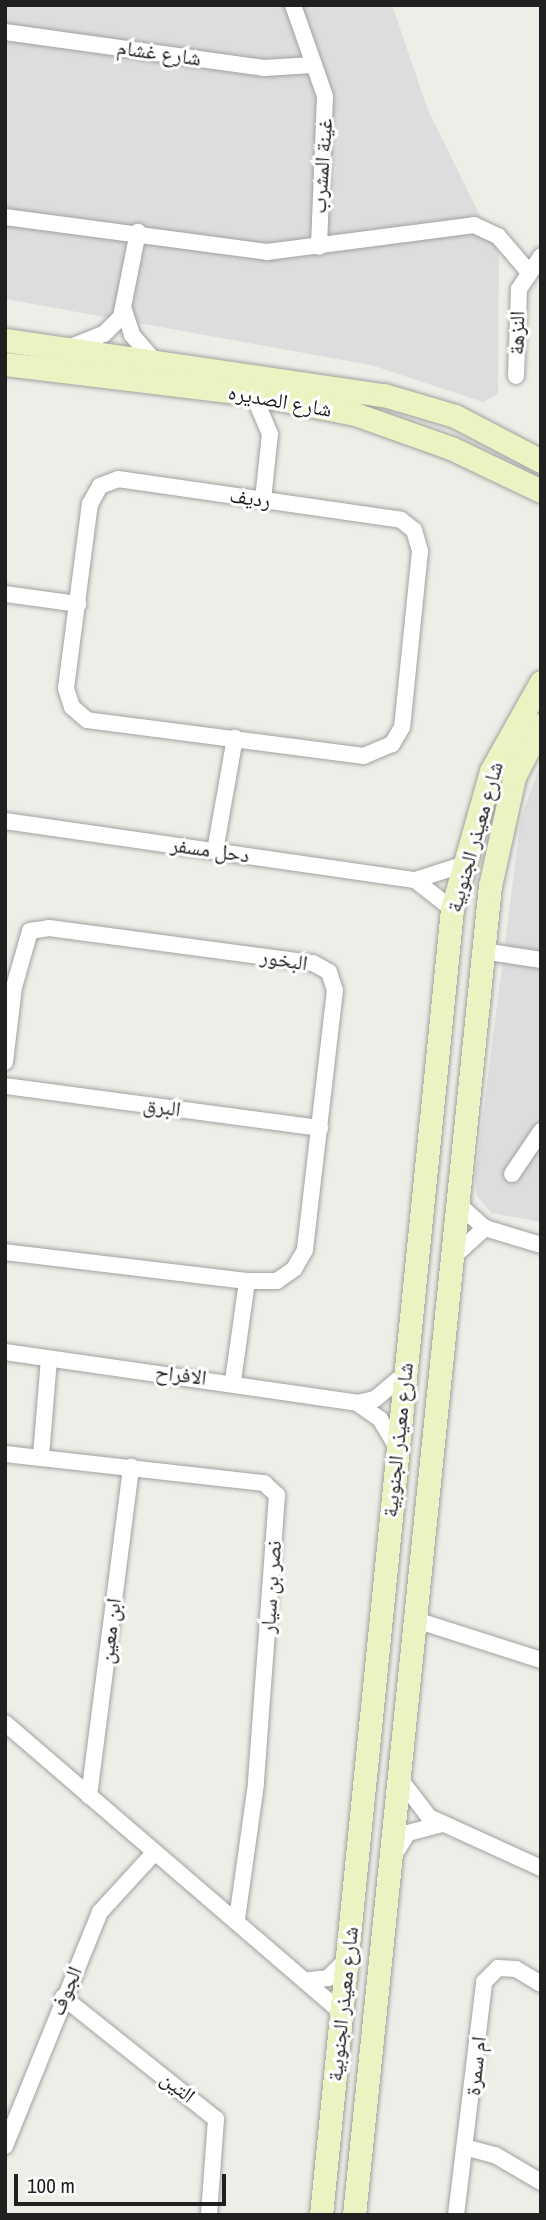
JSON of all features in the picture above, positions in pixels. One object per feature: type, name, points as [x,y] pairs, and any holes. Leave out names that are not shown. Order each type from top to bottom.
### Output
[{"type":"street","name":"غينة المشرب","points":[[293,5],[325,96],[327,139],[319,247]]},
{"type":"street","name":"شارع غشام","points":[[5,32],[264,68],[313,65]]},
{"type":"street","name":"غينة المشرب","points":[[5,217],[138,232],[267,252],[474,225],[498,236],[527,270]]},
{"type":"street","points":[[138,232],[124,310],[132,335],[153,359]]},
{"type":"street","name":"النزهة","points":[[516,376],[516,311],[527,270],[541,256]]},
{"type":"street","points":[[69,348],[104,334],[124,310]]},
{"type":"street","name":"شارع الصديره","points":[[5,340],[153,359],[420,404],[489,431],[541,461]]},
{"type":"street","name":"شارع الصديره","points":[[5,364],[296,401],[378,421],[541,491]]},
{"type":"street","points":[[253,394],[270,434],[263,500]]},
{"type":"street","points":[[270,434],[296,401]]},
{"type":"street","name":"رديف","points":[[118,478],[401,520],[414,530],[421,551],[402,727],[392,744],[364,756],[87,720],[72,707],[66,688],[78,604],[90,504],[100,486],[118,478]]},
{"type":"street","points":[[5,594],[78,604]]},
{"type":"street","name":"شارع معيذر الجنوبية","points":[[321,2215],[396,1446],[452,909],[462,865],[491,771],[541,682]]},
{"type":"street","name":"شارع معيذر الجنوبية","points":[[354,2215],[483,951],[506,800],[541,724]]},
{"type":"street","points":[[215,851],[235,738]]},
{"type":"street","name":"دحل مسفر","points":[[5,821],[415,880],[462,865]]},
{"type":"street","name":"دحل مسفر","points":[[415,880],[452,909]]},
{"type":"street","name":"البخور","points":[[5,1062],[10,987],[30,931],[49,928],[313,963],[329,972],[335,990],[305,1250],[294,1269],[276,1281],[247,1281],[5,1251]]},
{"type":"street","points":[[483,951],[541,960]]},
{"type":"street","name":"البرق","points":[[5,1086],[320,1128]]},
{"type":"street","points":[[512,1174],[541,1131]]},
{"type":"street","points":[[457,1203],[485,1228],[541,1245]]},
{"type":"street","points":[[453,1260],[468,1238],[485,1228]]},
{"type":"street","points":[[233,1381],[247,1281]]},
{"type":"street","name":"الافراح","points":[[5,1352],[233,1381],[357,1403],[380,1419],[396,1446]]},
{"type":"street","points":[[41,1456],[49,1359]]},
{"type":"street","points":[[357,1403],[375,1399],[404,1375]]},
{"type":"street","name":"نصر بن سيار","points":[[5,1454],[264,1483],[277,1495],[256,1784],[237,1919]]},
{"type":"street","name":"ابن معين","points":[[89,1796],[131,1467]]},
{"type":"street","points":[[415,1620],[541,1660]]},
{"type":"street","points":[[5,1723],[154,1853],[310,1980],[341,2012]]},
{"type":"street","points":[[400,1778],[420,1811],[458,1825],[541,1868]]},
{"type":"street","points":[[391,1863],[402,1838],[418,1827],[458,1825]]},
{"type":"street","name":"الجوف","points":[[5,2146],[63,1997],[100,1912],[154,1853]]},
{"type":"street","points":[[310,1980],[328,1978],[346,1960]]},
{"type":"street","name":"ام سمرة","points":[[456,2215],[468,2148],[484,1982],[498,1968],[516,1969],[541,1984]]},
{"type":"street","name":"التين","points":[[63,1997],[216,2119],[209,2215]]},
{"type":"street","points":[[468,2148],[495,2155],[541,2182]]},
{"type":"shaded area","points":[[5,5],[392,5],[428,110],[499,254],[498,394],[483,402],[371,365],[5,299]]},
{"type":"shaded area","points":[[541,762],[541,1222],[491,1213],[477,1196],[475,1177],[521,818]]}]
